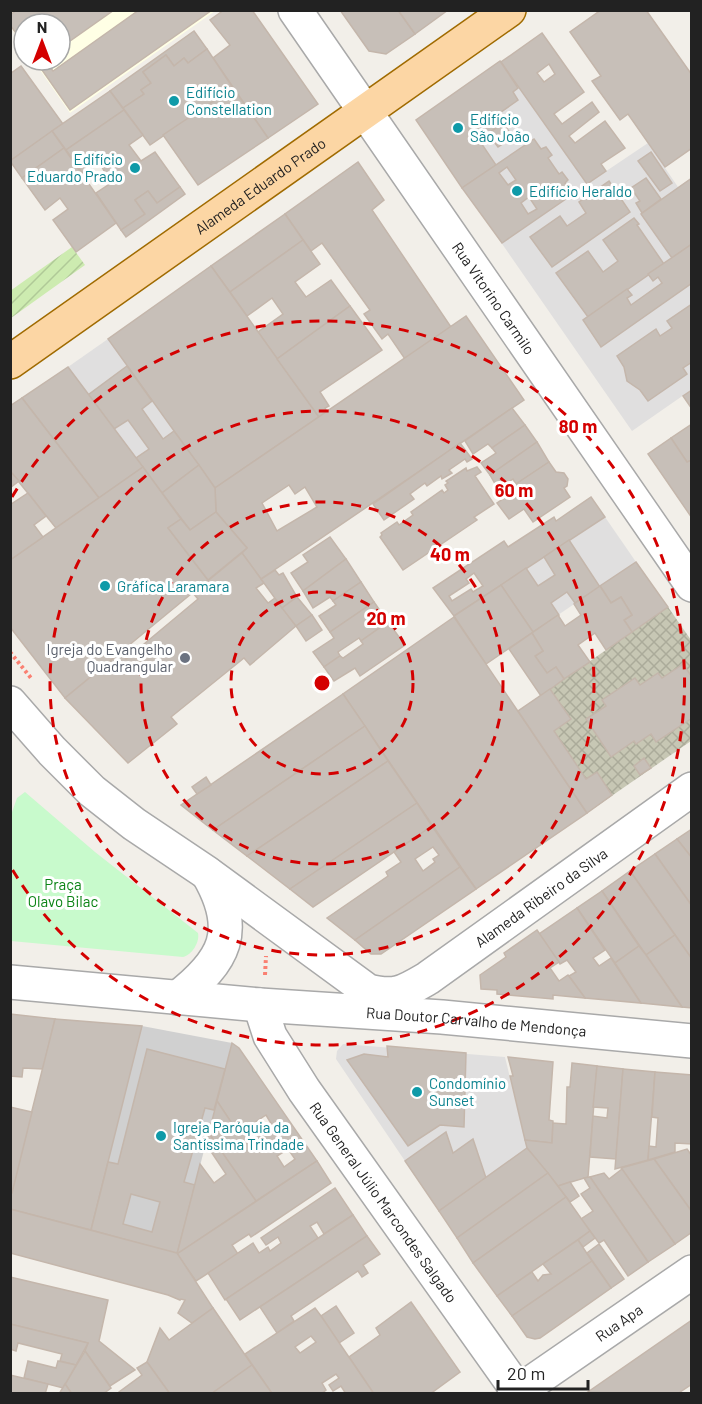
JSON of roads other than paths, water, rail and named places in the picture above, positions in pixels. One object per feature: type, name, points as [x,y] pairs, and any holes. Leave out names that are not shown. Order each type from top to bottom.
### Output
[{"type":"main road","name":"Alameda Eduardo Prado","points":[[10,362],[509,10]]},
{"type":"street","name":"Rua Vitorino Carmilo","points":[[295,10],[692,585]]},
{"type":"street","points":[[12,710],[92,790],[134,824],[207,873],[219,892],[224,910],[223,946],[215,962],[199,981],[177,998]]},
{"type":"street","name":"Alameda Ribeiro da Silva","points":[[207,873],[368,991],[385,995],[401,993],[428,978],[692,789]]},
{"type":"street","points":[[428,978],[420,993],[421,1003],[426,1009],[441,1017]]},
{"type":"street","points":[[10,982],[260,1005]]},
{"type":"street","name":"Rua Doutor Carvalho de Mendonça","points":[[260,1005],[441,1017],[692,1041]]},
{"type":"street","name":"Rua General Júlio Marcondes Salgado","points":[[260,1005],[270,1036],[304,1090],[518,1393]]},
{"type":"street","name":"Rua Apa","points":[[518,1393],[692,1272]]},
{"type":"place","name":"Edifício Constellation","points":[[174,101]]},
{"type":"place","name":"Edifício São João","points":[[458,128]]},
{"type":"place","name":"Edifício Eduardo Prado","points":[[135,168]]},
{"type":"place","name":"Edifício Heraldo","points":[[517,191]]},
{"type":"place","name":"Gráfica Laramara","points":[[105,586]]},
{"type":"place","name":"Igreja do Evangelho Quadrangular","points":[[185,658]]},
{"type":"place","name":"Condomínio Sunset","points":[[417,1092]]},
{"type":"place","name":"Igreja Paróquia da Santíssima Trindade","points":[[161,1136]]},
{"type":"park label","name":"Praça Olavo Bilac","points":[[63,892]]}]
